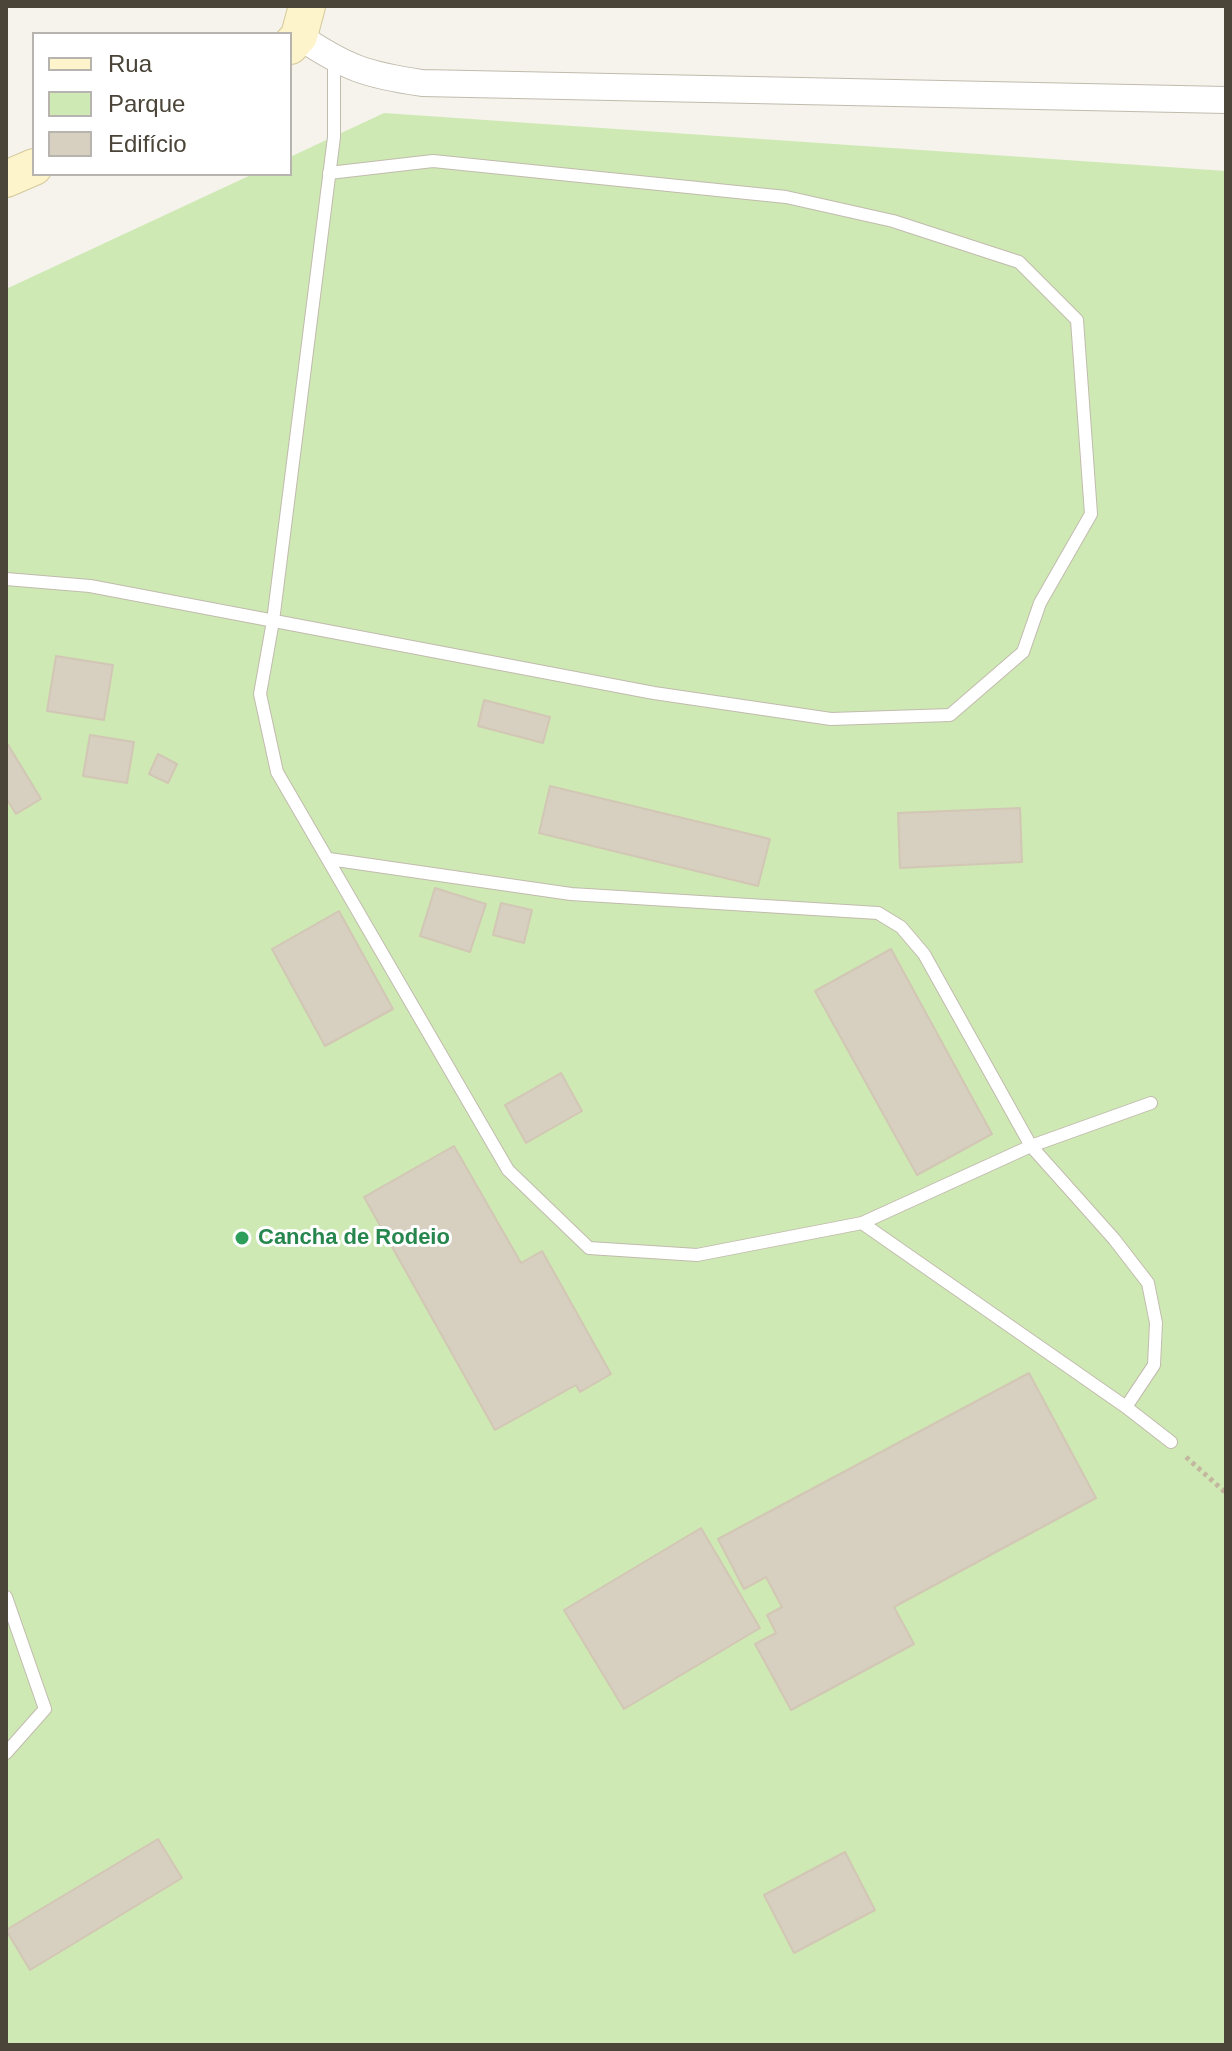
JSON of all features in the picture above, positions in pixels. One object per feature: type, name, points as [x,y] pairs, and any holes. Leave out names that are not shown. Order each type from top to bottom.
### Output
[{"type":"main road","points":[[6,179],[32,168]]},
{"type":"street","points":[[299,30],[334,60],[368,75],[422,83],[1226,100]]},
{"type":"lane","points":[[334,60],[329,173],[273,621],[260,694],[277,772],[508,1170],[589,1248],[697,1255],[862,1223],[1031,1146],[1151,1103]]},
{"type":"lane","points":[[6,579],[90,586],[654,693],[816,717],[950,715],[1023,652],[1040,603],[1091,514],[1077,320],[1019,262],[893,221],[786,197],[433,161],[329,173]]},
{"type":"lane","points":[[329,859],[571,894],[878,913],[901,927],[924,954],[1031,1146],[1114,1239],[1148,1283],[1156,1323],[1154,1365],[1126,1407]]},
{"type":"lane","points":[[862,1223],[1126,1407],[1171,1442]]},
{"type":"lane","points":[[6,1597],[45,1709],[6,1753]]},
{"type":"path","points":[[1171,1442],[1226,1493]]},
{"type":"green space","points":[[384,113],[1226,171],[1226,2045],[6,2045],[6,289],[249,176],[292,176],[292,156]]},
{"type":"building","points":[[56,656],[113,665],[104,720],[47,711]]},
{"type":"building","points":[[484,700],[550,717],[543,743],[478,726]]},
{"type":"building","points":[[90,735],[134,742],[127,783],[83,776]]},
{"type":"building","points":[[7,743],[41,799],[16,814],[6,798]]},
{"type":"building","points":[[158,754],[177,764],[168,783],[149,774]]},
{"type":"building","points":[[550,786],[770,839],[758,886],[539,833]]},
{"type":"building","points":[[1020,808],[1022,862],[900,868],[898,813]]},
{"type":"building","points":[[435,888],[486,904],[470,952],[420,936]]},
{"type":"building","points":[[501,903],[532,910],[524,943],[493,935]]},
{"type":"building","points":[[339,911],[393,1009],[325,1046],[272,949]]},
{"type":"building","points":[[891,949],[992,1134],[917,1175],[815,991]]},
{"type":"building","points":[[561,1073],[582,1111],[526,1143],[505,1105]]},
{"type":"building","points":[[454,1146],[521,1263],[542,1251],[611,1374],[580,1392],[576,1385],[495,1430],[364,1197]]},
{"type":"building","points":[[1029,1373],[1096,1498],[894,1607],[914,1644],[791,1710],[755,1644],[776,1633],[767,1615],[782,1607],[766,1577],[744,1589],[718,1539]]},
{"type":"building","points":[[701,1528],[760,1628],[624,1709],[564,1610]]},
{"type":"building","points":[[158,1839],[182,1878],[30,1970],[6,1930]]},
{"type":"building","points":[[845,1852],[875,1910],[794,1953],[764,1895]]},
{"type":"place","name":"Cancha de Rodeio","points":[[242,1238]]}]
